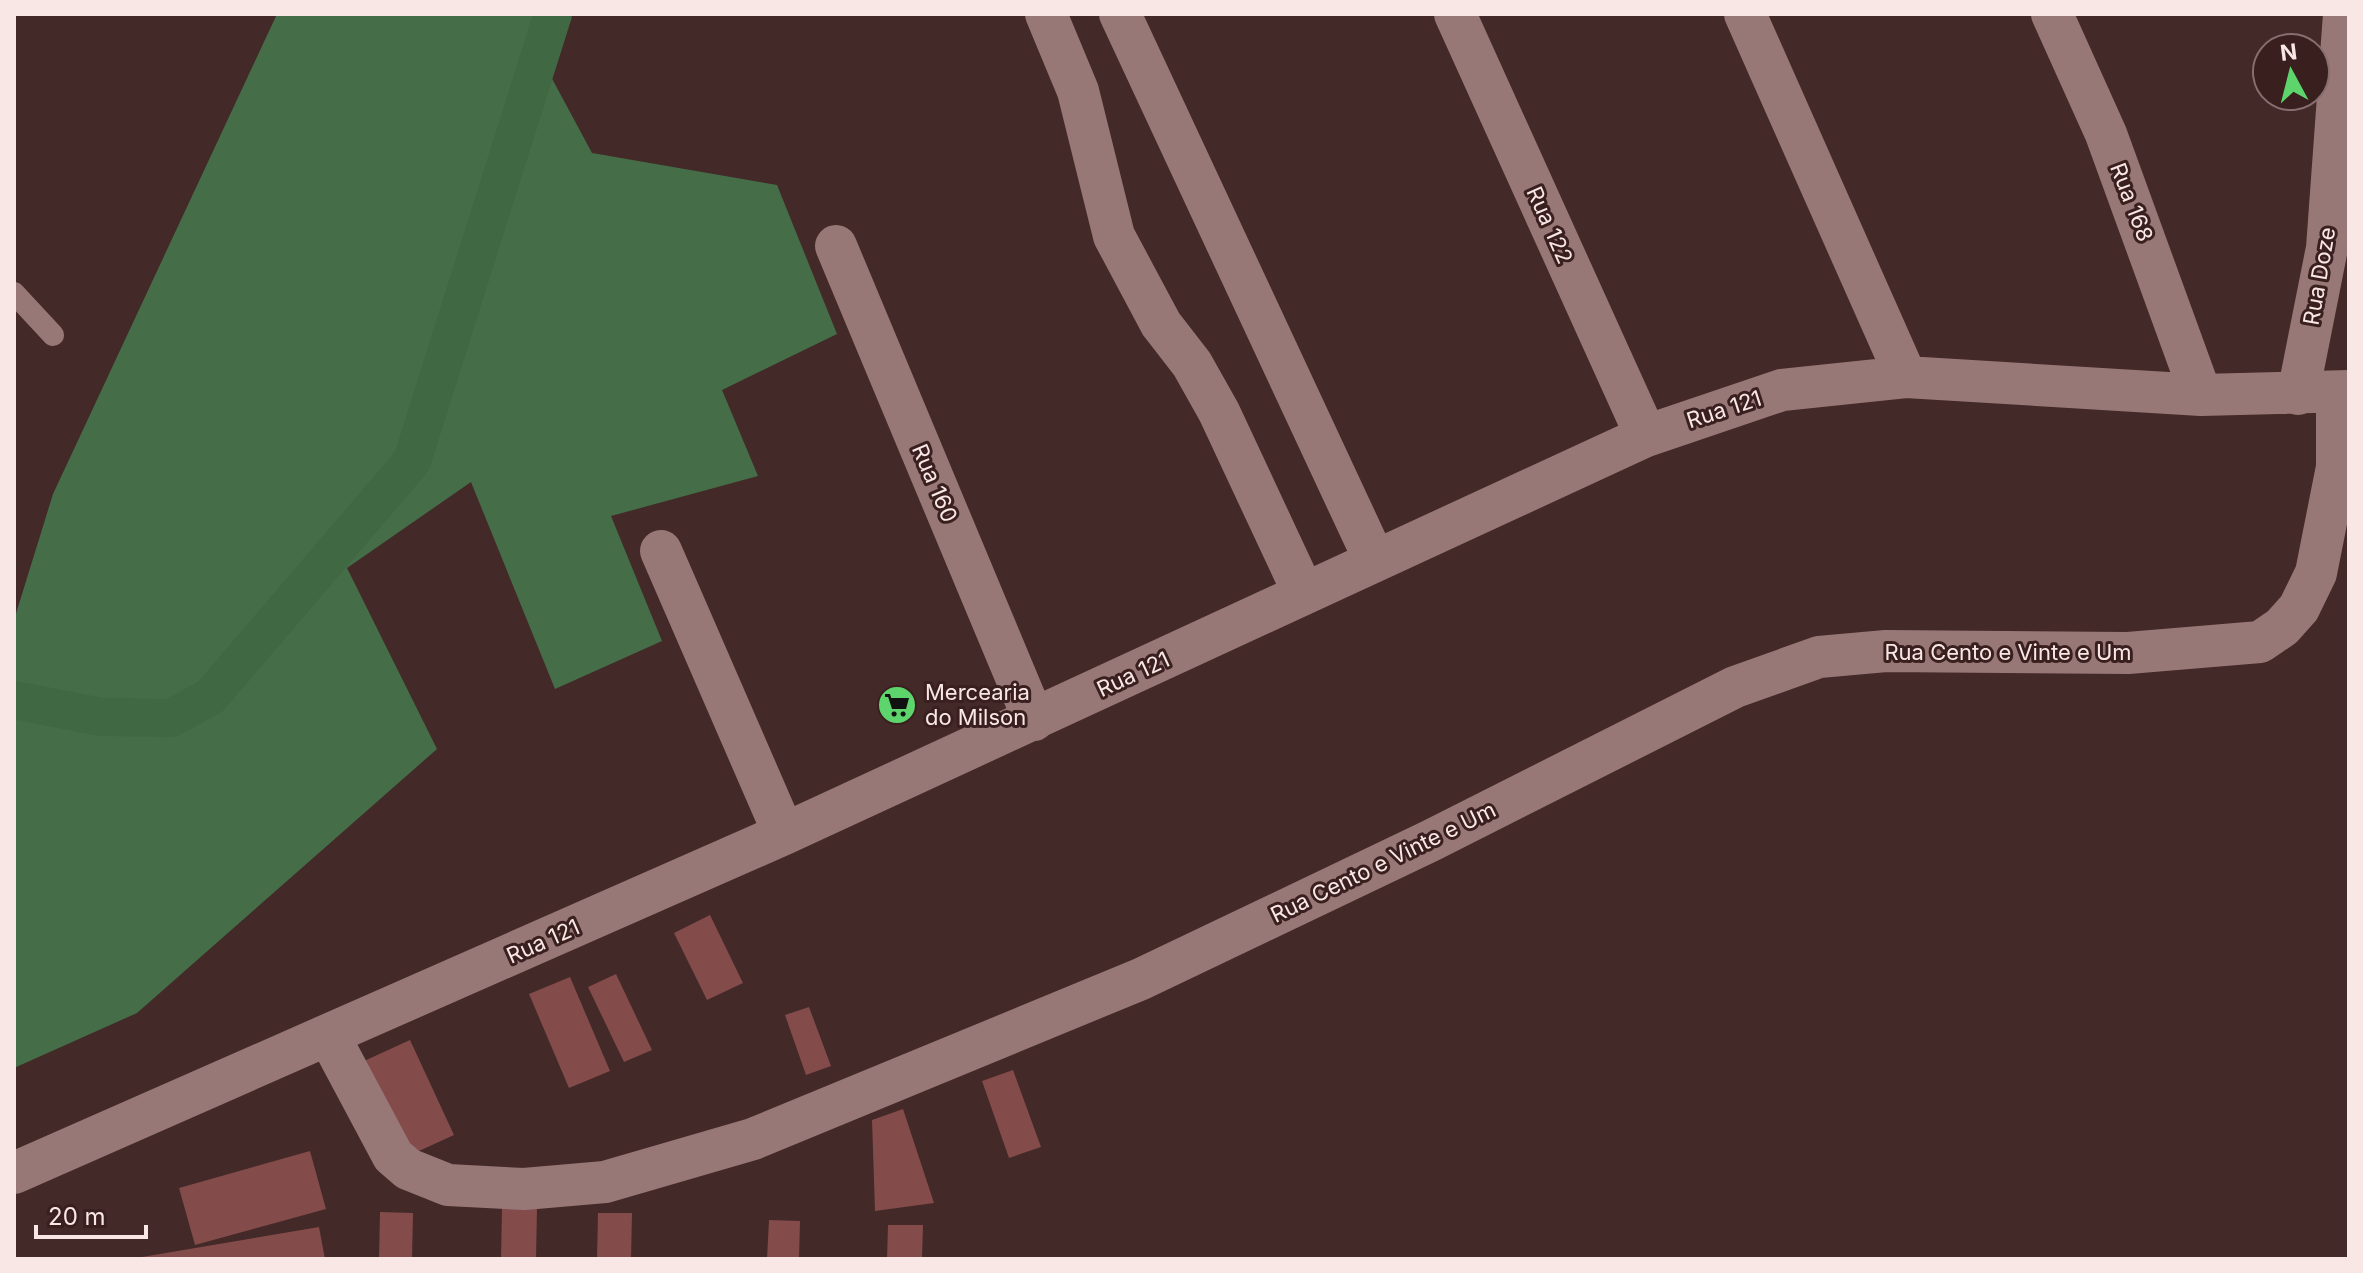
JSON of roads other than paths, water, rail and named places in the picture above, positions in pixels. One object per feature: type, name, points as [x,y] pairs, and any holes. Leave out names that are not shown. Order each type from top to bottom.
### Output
[{"type":"street","points":[[1046,14],[1078,91],[1114,236],[1161,324],[1192,364],[1219,412],[1304,594]]},
{"type":"street","points":[[1120,14],[1375,561]]},
{"type":"street","name":"Rua 122","points":[[1455,14],[1646,436]]},
{"type":"street","points":[[1745,14],[1906,377]]},
{"type":"street","name":"Rua 168","points":[[2052,14],[2106,134],[2201,395]]},
{"type":"street","name":"Rua Doze","points":[[2328,392],[2327,248],[2343,16]]},
{"type":"street","name":"Rua 160","points":[[836,246],[1034,720]]},
{"type":"street","name":"Rua 121","points":[[14,1173],[784,834],[1646,436],[1782,390],[1906,377],[2201,395],[2328,392]]},
{"type":"street","name":"Rua Cento e Vinte e Um","points":[[329,1036],[393,1156],[408,1169],[448,1185],[524,1189],[605,1182],[753,1139],[1141,979],[1430,841],[1735,687],[1819,657],[1886,651],[2128,653],[2260,642],[2282,627],[2299,608],[2316,573],[2337,467],[2328,392]]},
{"type":"street","points":[[661,551],[784,834]]},
{"type":"lane","points":[[14,293],[53,335]]},
{"type":"waterway","points":[[14,700],[101,717],[171,718],[210,697],[412,461],[553,14]]},
{"type":"place","name":"Mercearia do Milson","points":[[897,705]]}]
